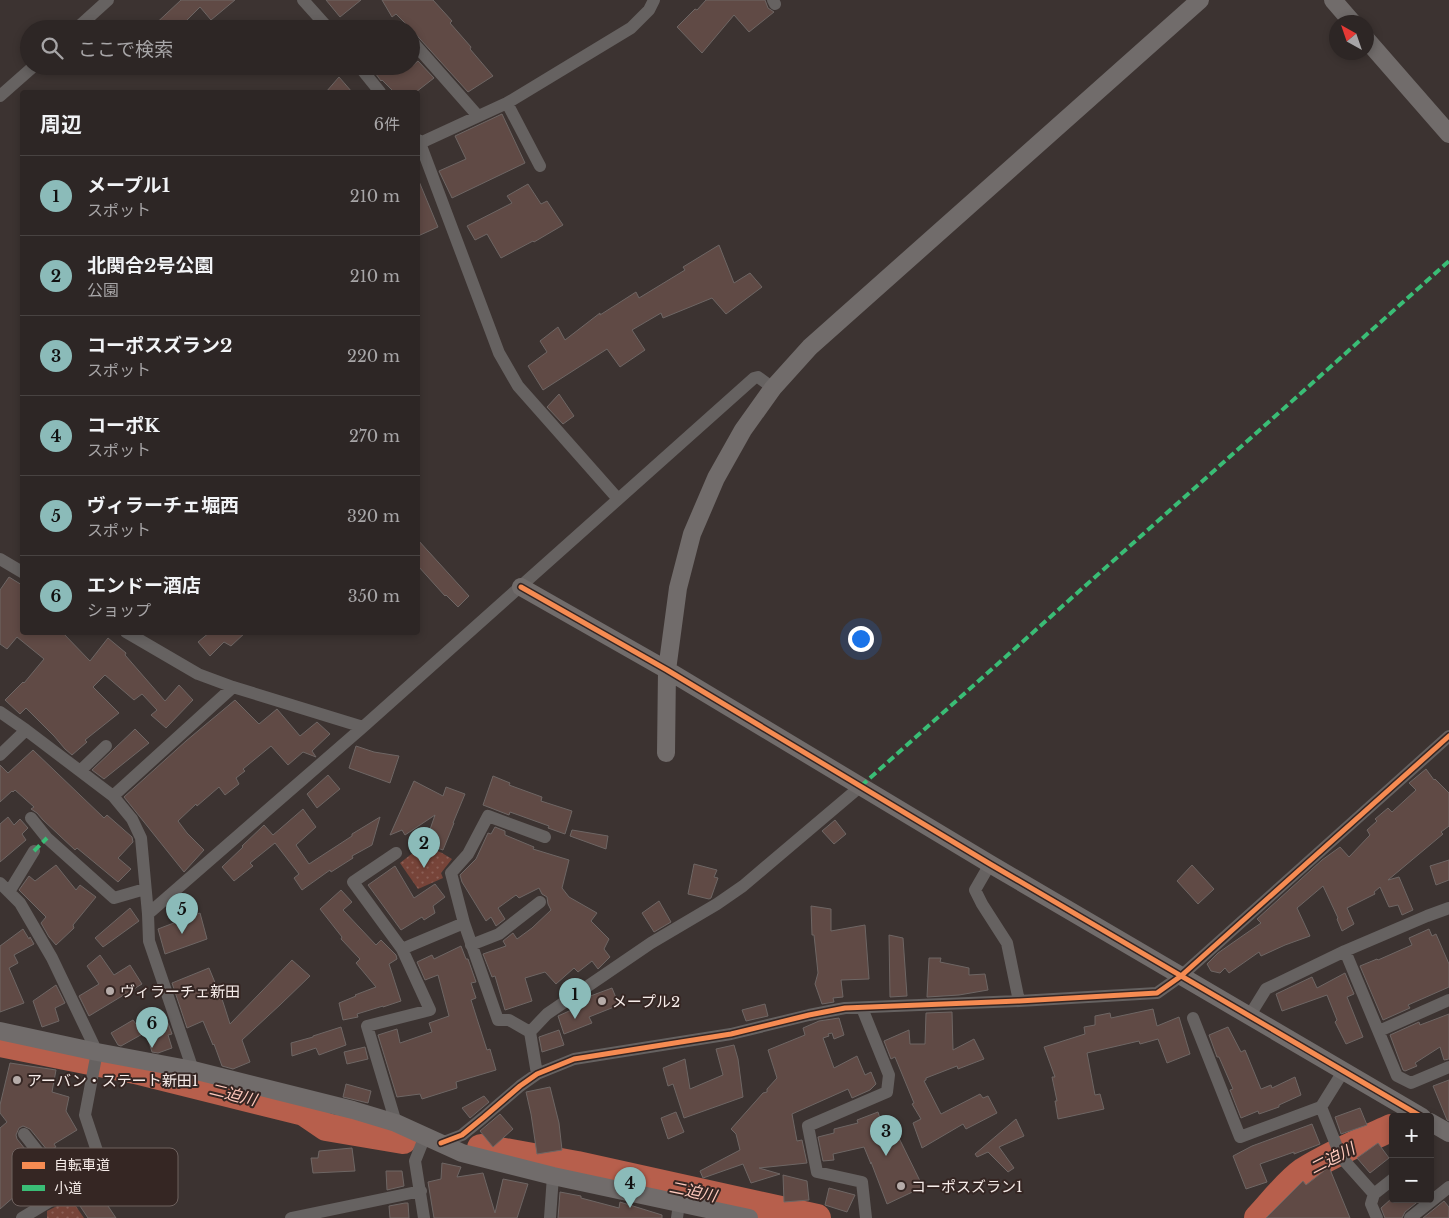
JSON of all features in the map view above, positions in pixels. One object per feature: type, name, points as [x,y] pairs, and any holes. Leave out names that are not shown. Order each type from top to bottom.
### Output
[{"type":"street","points":[[86,20],[108,0]]},
{"type":"street","points":[[304,0],[321,20]]},
{"type":"street","points":[[420,141],[507,102],[631,28],[649,10],[654,0]]},
{"type":"street","points":[[666,753],[667,670],[678,588],[692,534],[716,478],[743,430],[774,388],[818,340],[1200,0]]},
{"type":"street","points":[[1333,0],[1346,15]]},
{"type":"street","points":[[1374,48],[1449,134]]},
{"type":"street","points":[[420,50],[478,116]]},
{"type":"street","points":[[0,96],[24,75]]},
{"type":"street","points":[[366,75],[378,90]]},
{"type":"street","points":[[507,102],[540,166]]},
{"type":"street","points":[[420,147],[499,353],[518,386],[618,499]]},
{"type":"street","points":[[148,914],[363,727],[754,378],[758,377],[774,388]]},
{"type":"street","points":[[521,586],[667,670],[990,864],[1415,1113]]},
{"type":"street","points":[[131,635],[198,674],[233,687],[363,727]]},
{"type":"street","points":[[112,796],[233,687]]},
{"type":"street","points":[[0,712],[112,796],[132,819],[141,838],[149,941],[192,1070]]},
{"type":"street","points":[[0,755],[26,730]]},
{"type":"street","points":[[424,1218],[416,1161],[433,1140],[462,1135],[537,1074],[574,1060],[731,1034],[845,1008],[1157,993],[1181,976],[1449,736]]},
{"type":"street","points":[[80,771],[106,746]]},
{"type":"street","points":[[530,1032],[547,1014],[651,943],[717,904],[743,886],[861,786]]},
{"type":"street","points":[[530,1032],[509,1020],[498,1020],[464,924],[451,873],[468,854],[488,816],[545,837]]},
{"type":"street","points":[[31,818],[47,838],[114,898],[145,889]]},
{"type":"street","points":[[9,892],[34,852]]},
{"type":"street","points":[[396,853],[353,882],[402,949],[430,1010],[367,1026],[396,1123]]},
{"type":"street","points":[[990,864],[975,890],[1007,942],[1019,1001]]},
{"type":"street","points":[[0,883],[20,903],[52,958],[96,1060],[85,1115],[96,1148]]},
{"type":"street","points":[[471,945],[499,934],[540,902]]},
{"type":"street","points":[[1250,1015],[1266,989],[1345,951],[1449,908]]},
{"type":"street","points":[[402,949],[464,924]]},
{"type":"street","points":[[1345,951],[1397,1076],[1411,1084],[1449,1067]]},
{"type":"street","points":[[1379,1031],[1449,1000]]},
{"type":"street","points":[[862,1008],[889,1075],[887,1092],[808,1126],[817,1172],[862,1182],[866,1218]]},
{"type":"street","points":[[1193,1018],[1240,1137],[1321,1107],[1344,1070]]},
{"type":"street","points":[[0,1032],[96,1060],[192,1070],[353,1110],[396,1123],[462,1153],[678,1211],[749,1218]]},
{"type":"street","points":[[530,1032],[537,1074]]},
{"type":"street","points":[[1321,1107],[1341,1157],[1374,1194]]},
{"type":"street","points":[[1434,1124],[1449,1133]]},
{"type":"street","points":[[24,1134],[35,1148]]},
{"type":"street","points":[[550,1218],[553,1176]]},
{"type":"street","points":[[1378,1218],[1372,1204],[1374,1194],[1389,1182]]},
{"type":"street","points":[[1410,1218],[1449,1187]]},
{"type":"street","points":[[291,1218],[421,1191]]},
{"type":"street","points":[[29,1216],[44,1206]]},
{"type":"shaded area","points":[[423,845],[452,859],[441,873],[443,878],[418,889],[400,863]]},
{"type":"shaded area","points":[[57,1206],[76,1206],[84,1218],[47,1218],[47,1211]]},
{"type":"building","points":[[181,0],[235,0],[211,20],[200,7],[187,20],[160,20]]},
{"type":"building","points":[[326,0],[361,0],[340,17]]},
{"type":"building","points":[[382,0],[433,0],[452,21],[450,23],[493,76],[468,92],[420,39],[420,20],[402,20],[396,14],[392,17]]},
{"type":"building","points":[[706,0],[765,0],[768,8],[774,12],[749,32],[734,15],[702,53],[677,27]]},
{"type":"building","points":[[420,63],[434,78],[419,90],[392,90],[377,75],[420,75]]},
{"type":"building","points":[[339,77],[350,90],[328,90]]},
{"type":"building","points":[[502,114],[525,163],[452,198],[439,171],[466,159],[455,136]]},
{"type":"building","points":[[420,184],[438,227],[420,235]]},
{"type":"building","points":[[528,184],[541,204],[547,201],[563,225],[501,258],[487,234],[475,240],[467,226],[512,203],[507,196]]},
{"type":"building","points":[[719,245],[734,283],[750,273],[762,287],[726,314],[712,298],[663,318],[661,313],[632,330],[645,350],[620,367],[607,349],[543,390],[528,366],[547,352],[540,341],[558,327],[565,340],[600,313],[600,315],[636,292],[639,298],[685,270],[683,267]]},
{"type":"building","points":[[559,394],[574,416],[563,424],[547,407]]},
{"type":"building","points":[[420,542],[469,596],[458,607],[445,596],[420,568]]},
{"type":"building","points":[[9,577],[20,584],[20,635],[65,635],[90,661],[108,638],[126,653],[125,655],[165,701],[179,685],[193,700],[166,728],[151,715],[157,710],[142,694],[134,700],[105,675],[93,687],[119,713],[85,740],[87,742],[72,755],[26,708],[20,714],[5,700],[24,683],[44,659],[17,637],[7,649],[0,644],[0,590]]},
{"type":"building","points":[[206,635],[243,635],[231,646],[224,642],[210,656],[198,642]]},
{"type":"building","points":[[235,700],[259,724],[277,709],[300,736],[317,722],[330,734],[312,751],[316,757],[303,752],[288,765],[271,746],[243,769],[245,771],[236,778],[239,784],[225,795],[219,787],[197,806],[196,804],[178,821],[204,850],[184,872],[124,797]]},
{"type":"building","points":[[135,729],[149,743],[104,779],[92,770]]},
{"type":"building","points":[[356,746],[374,752],[399,756],[390,783],[349,768]]},
{"type":"building","points":[[33,750],[104,818],[107,815],[132,837],[133,842],[118,858],[131,869],[118,882],[77,848],[75,850],[31,809],[34,807],[15,790],[0,802],[0,765],[8,773]]},
{"type":"building","points":[[1426,769],[1434,780],[1449,793],[1449,826],[1441,832],[1443,834],[1388,880],[1399,877],[1413,910],[1402,915],[1398,905],[1389,907],[1380,887],[1374,892],[1375,894],[1347,908],[1354,924],[1342,931],[1323,886],[1297,908],[1310,936],[1261,956],[1259,952],[1229,973],[1225,968],[1220,973],[1211,971],[1207,964],[1218,953],[1261,923],[1257,919],[1322,860],[1340,847],[1349,857],[1370,835],[1367,830],[1377,821],[1375,819],[1388,808],[1392,812],[1416,790],[1409,783]]},
{"type":"building","points":[[328,775],[340,789],[317,808],[307,794]]},
{"type":"building","points":[[493,776],[510,783],[509,785],[542,797],[541,801],[572,811],[565,834],[510,812],[509,815],[483,805]]},
{"type":"building","points":[[414,781],[443,796],[446,787],[465,794],[443,850],[425,844],[435,815],[405,835],[402,830],[390,835]]},
{"type":"building","points":[[303,809],[316,827],[296,845],[309,864],[380,817],[372,845],[352,856],[353,858],[331,872],[330,870],[302,890],[294,878],[299,874],[275,843],[250,863],[253,866],[234,881],[222,867],[242,846],[264,825],[273,835]]},
{"type":"building","points":[[8,817],[14,825],[20,819],[28,828],[22,834],[26,840],[0,862],[0,824]]},
{"type":"building","points":[[835,820],[846,834],[834,844],[822,831]]},
{"type":"building","points":[[495,827],[505,831],[505,835],[534,847],[533,849],[569,860],[562,888],[569,897],[597,913],[591,921],[609,939],[604,949],[610,957],[598,969],[592,961],[578,972],[574,968],[556,984],[545,972],[525,978],[532,1001],[505,1010],[495,976],[492,977],[483,954],[506,946],[503,941],[513,933],[517,939],[551,910],[547,897],[542,894],[539,888],[519,898],[516,895],[498,908],[505,919],[496,926],[491,917],[486,921],[462,882],[460,875],[476,859],[488,833],[491,834]]},
{"type":"building","points":[[572,830],[608,836],[606,849],[570,836]]},
{"type":"building","points":[[1449,860],[1449,880],[1436,885],[1430,866]]},
{"type":"building","points":[[694,864],[717,870],[714,877],[718,878],[709,899],[688,894]]},
{"type":"building","points":[[56,865],[76,890],[80,885],[96,897],[73,925],[74,928],[56,945],[41,923],[46,917],[19,890],[29,876],[35,881]]},
{"type":"building","points":[[1192,865],[1214,889],[1198,904],[1177,881]]},
{"type":"building","points":[[395,866],[414,898],[435,884],[445,897],[433,906],[435,913],[424,920],[422,917],[401,930],[368,885]]},
{"type":"building","points":[[341,890],[352,902],[343,910],[376,945],[381,940],[396,955],[397,959],[389,964],[401,1001],[357,1014],[358,1017],[343,1020],[339,1003],[376,987],[356,963],[360,959],[341,939],[342,937],[320,909]]},
{"type":"building","points":[[659,901],[671,922],[654,932],[642,913]]},
{"type":"building","points":[[811,906],[831,909],[831,931],[865,925],[869,979],[841,980],[843,997],[833,998],[834,1002],[822,1004],[815,984],[818,973],[814,935],[812,935]]},
{"type":"building","points":[[130,908],[139,921],[103,947],[95,938]]},
{"type":"building","points":[[200,913],[207,939],[165,954],[158,929]]},
{"type":"building","points":[[23,929],[34,944],[14,955],[18,963],[9,968],[24,1003],[0,1012],[0,946]]},
{"type":"building","points":[[1429,929],[1432,936],[1436,934],[1449,964],[1449,987],[1408,1005],[1410,1008],[1383,1020],[1360,966],[1412,945],[1409,938]]},
{"type":"building","points":[[889,935],[903,938],[907,996],[890,997]]},
{"type":"building","points":[[461,946],[476,982],[471,983],[476,998],[471,1000],[487,1050],[490,1049],[496,1070],[456,1082],[457,1088],[422,1099],[420,1094],[397,1097],[378,1035],[397,1029],[400,1043],[432,1032],[429,1023],[449,1016],[438,975],[425,980],[417,962],[432,955],[434,959]]},
{"type":"building","name":"ヴィラーチェ新田","points":[[100,955],[114,975],[130,965],[142,984],[89,1016],[79,996],[99,984],[87,966]]},
{"type":"building","points":[[929,958],[941,958],[940,962],[969,968],[969,975],[985,974],[988,990],[959,995],[927,997]]},
{"type":"building","points":[[292,960],[310,976],[242,1040],[250,1062],[233,1069],[222,1066],[203,1021],[187,1028],[172,983],[209,968],[230,1024]]},
{"type":"building","points":[[1345,973],[1354,994],[1347,997],[1363,1037],[1346,1044],[1335,1022],[1337,1020],[1327,995],[1282,1011],[1276,994],[1312,977],[1317,988]]},
{"type":"building","points":[[56,985],[65,1003],[55,1008],[59,1021],[42,1027],[33,1001]]},
{"type":"building","points":[[612,988],[619,1005],[589,1017],[592,1023],[564,1034],[558,1016],[587,1003],[585,998]]},
{"type":"building","points":[[765,1004],[768,1016],[746,1021],[742,1010]]},
{"type":"building","points":[[1153,1009],[1157,1026],[1179,1017],[1190,1054],[1167,1063],[1158,1039],[1140,1044],[1139,1041],[1087,1053],[1095,1095],[1100,1094],[1104,1109],[1058,1119],[1055,1101],[1057,1101],[1052,1077],[1055,1077],[1044,1047],[1085,1034],[1084,1027],[1095,1025],[1095,1016],[1110,1013],[1111,1018]]},
{"type":"building","points":[[952,1012],[953,1050],[974,1039],[984,1059],[958,1069],[957,1066],[926,1078],[924,1081],[941,1114],[980,1094],[983,1098],[988,1096],[997,1113],[966,1129],[963,1124],[922,1148],[913,1123],[921,1119],[912,1104],[914,1103],[895,1057],[891,1059],[884,1041],[909,1030],[910,1044],[925,1044],[926,1013]]},
{"type":"building","points":[[1449,1014],[1449,1059],[1444,1060],[1440,1047],[1415,1063],[1417,1066],[1405,1071],[1403,1070],[1390,1035],[1419,1022],[1420,1025]]},
{"type":"building","points":[[164,1017],[172,1034],[168,1035],[172,1048],[158,1053],[152,1052],[146,1032],[121,1046],[118,1045],[111,1033],[133,1020],[136,1024]]},
{"type":"building","points":[[839,1018],[844,1035],[834,1039],[832,1033],[823,1038],[834,1068],[857,1056],[865,1075],[871,1072],[876,1084],[870,1090],[852,1098],[848,1089],[792,1114],[797,1141],[802,1140],[807,1163],[759,1168],[780,1174],[751,1183],[743,1164],[703,1178],[700,1171],[740,1150],[736,1134],[731,1129],[763,1093],[767,1092],[767,1089],[777,1078],[768,1050],[805,1035],[803,1028],[819,1021]]},
{"type":"building","points":[[341,1027],[346,1045],[319,1055],[316,1048],[292,1056],[291,1043]]},
{"type":"building","points":[[1228,1027],[1241,1052],[1245,1050],[1261,1089],[1271,1085],[1272,1088],[1295,1077],[1301,1095],[1279,1105],[1279,1107],[1259,1114],[1258,1111],[1241,1118],[1230,1090],[1233,1089],[1219,1057],[1217,1057],[1209,1035]]},
{"type":"building","points":[[559,1030],[564,1045],[542,1052],[539,1037]]},
{"type":"building","points":[[734,1045],[738,1059],[743,1097],[684,1118],[673,1084],[668,1086],[663,1068],[685,1059],[690,1089],[723,1075],[716,1049]]},
{"type":"building","points":[[365,1047],[368,1059],[347,1064],[344,1052]]},
{"type":"building","points":[[10,1063],[56,1070],[52,1092],[69,1097],[66,1111],[77,1130],[54,1144],[56,1147],[46,1148],[30,1129],[23,1126],[19,1128],[16,1135],[17,1139],[24,1148],[12,1148],[12,1199],[0,1209],[0,1128],[7,1122],[0,1113],[0,1105]]},
{"type":"building","points":[[1449,1080],[1449,1121],[1433,1086]]},
{"type":"building","points":[[346,1084],[371,1091],[368,1103],[343,1097]]},
{"type":"building","points":[[550,1087],[559,1123],[562,1150],[537,1154],[526,1092]]},
{"type":"building","points":[[484,1096],[489,1102],[470,1118],[462,1108]]},
{"type":"building","points":[[1360,1108],[1367,1125],[1341,1134],[1335,1117]]},
{"type":"building","points":[[676,1112],[684,1132],[668,1139],[661,1118]]},
{"type":"building","points":[[878,1112],[887,1140],[897,1134],[923,1187],[887,1204],[864,1147],[833,1154],[834,1160],[823,1161],[818,1137],[834,1133],[834,1129],[858,1123],[857,1120]]},
{"type":"building","points":[[500,1114],[513,1129],[493,1147],[480,1131]]},
{"type":"building","points":[[1016,1119],[1024,1136],[999,1147],[1014,1168],[1008,1172],[988,1152],[977,1157],[975,1154]]},
{"type":"building","points":[[1312,1124],[1320,1144],[1260,1164],[1267,1182],[1246,1189],[1233,1156],[1252,1146]]},
{"type":"building","points":[[1378,1143],[1389,1158],[1370,1173],[1357,1158]]},
{"type":"building","points":[[352,1148],[355,1171],[313,1173],[311,1158],[318,1158],[319,1151]]},
{"type":"building","points":[[442,1163],[461,1167],[457,1177],[483,1173],[495,1213],[503,1179],[528,1184],[517,1218],[434,1218],[428,1182],[441,1179]]},
{"type":"building","points":[[1329,1167],[1350,1218],[1266,1218],[1303,1181],[1306,1185]]},
{"type":"building","points":[[386,1171],[402,1171],[404,1186],[387,1190]]},
{"type":"building","points":[[783,1175],[807,1181],[809,1200],[784,1202]]},
{"type":"building","points":[[829,1188],[855,1195],[847,1212],[825,1205]]},
{"type":"building","points":[[560,1192],[581,1196],[581,1198],[619,1208],[620,1202],[662,1215],[662,1218],[558,1218]]},
{"type":"building","points":[[1389,1201],[1389,1203],[1416,1203],[1405,1212],[1402,1218],[1385,1218],[1381,1208]]},
{"type":"building","points":[[1444,1201],[1449,1207],[1449,1218],[1423,1218]]},
{"type":"building","points":[[408,1203],[409,1218],[390,1218],[389,1206]]},
{"type":"building","points":[[80,1206],[108,1206],[116,1218],[88,1218]]},
{"type":"waterway","name":"二迫川","points":[[0,1043],[135,1070],[304,1112],[326,1127],[403,1140]]},
{"type":"waterway","name":"二迫川","points":[[1258,1218],[1286,1187],[1304,1171],[1336,1153],[1389,1129]]},
{"type":"waterway","name":"二迫川","points":[[481,1148],[577,1165],[817,1218]]},
{"type":"marked path","points":[[861,786],[1449,261]]},
{"type":"marked path","points":[[34,851],[47,838]]},
{"type":"cycle path","points":[[521,587],[667,670],[990,864],[1415,1113]]},
{"type":"cycle path","points":[[441,1143],[462,1135],[537,1074],[574,1059],[731,1034],[845,1008],[1157,993],[1181,976],[1449,736]]},
{"type":"place","name":"北関合2号公園","points":[[424,868]]},
{"type":"place","name":"ヴィラーチェ堀西","points":[[182,934]]},
{"type":"place","name":"ヴィラーチェ新田","points":[[110,991]]},
{"type":"place","name":"メープル2","points":[[602,1001]]},
{"type":"place","name":"メープル1","points":[[575,1019]]},
{"type":"place","name":"エンドー酒店","points":[[152,1048]]},
{"type":"place","name":"アーバン・ステート新田1","points":[[17,1080]]},
{"type":"place","name":"コーポスズラン2","points":[[886,1156]]},
{"type":"place","name":"コーポスズラン1","points":[[901,1186]]},
{"type":"place","name":"コーポK","points":[[630,1208]]}]
